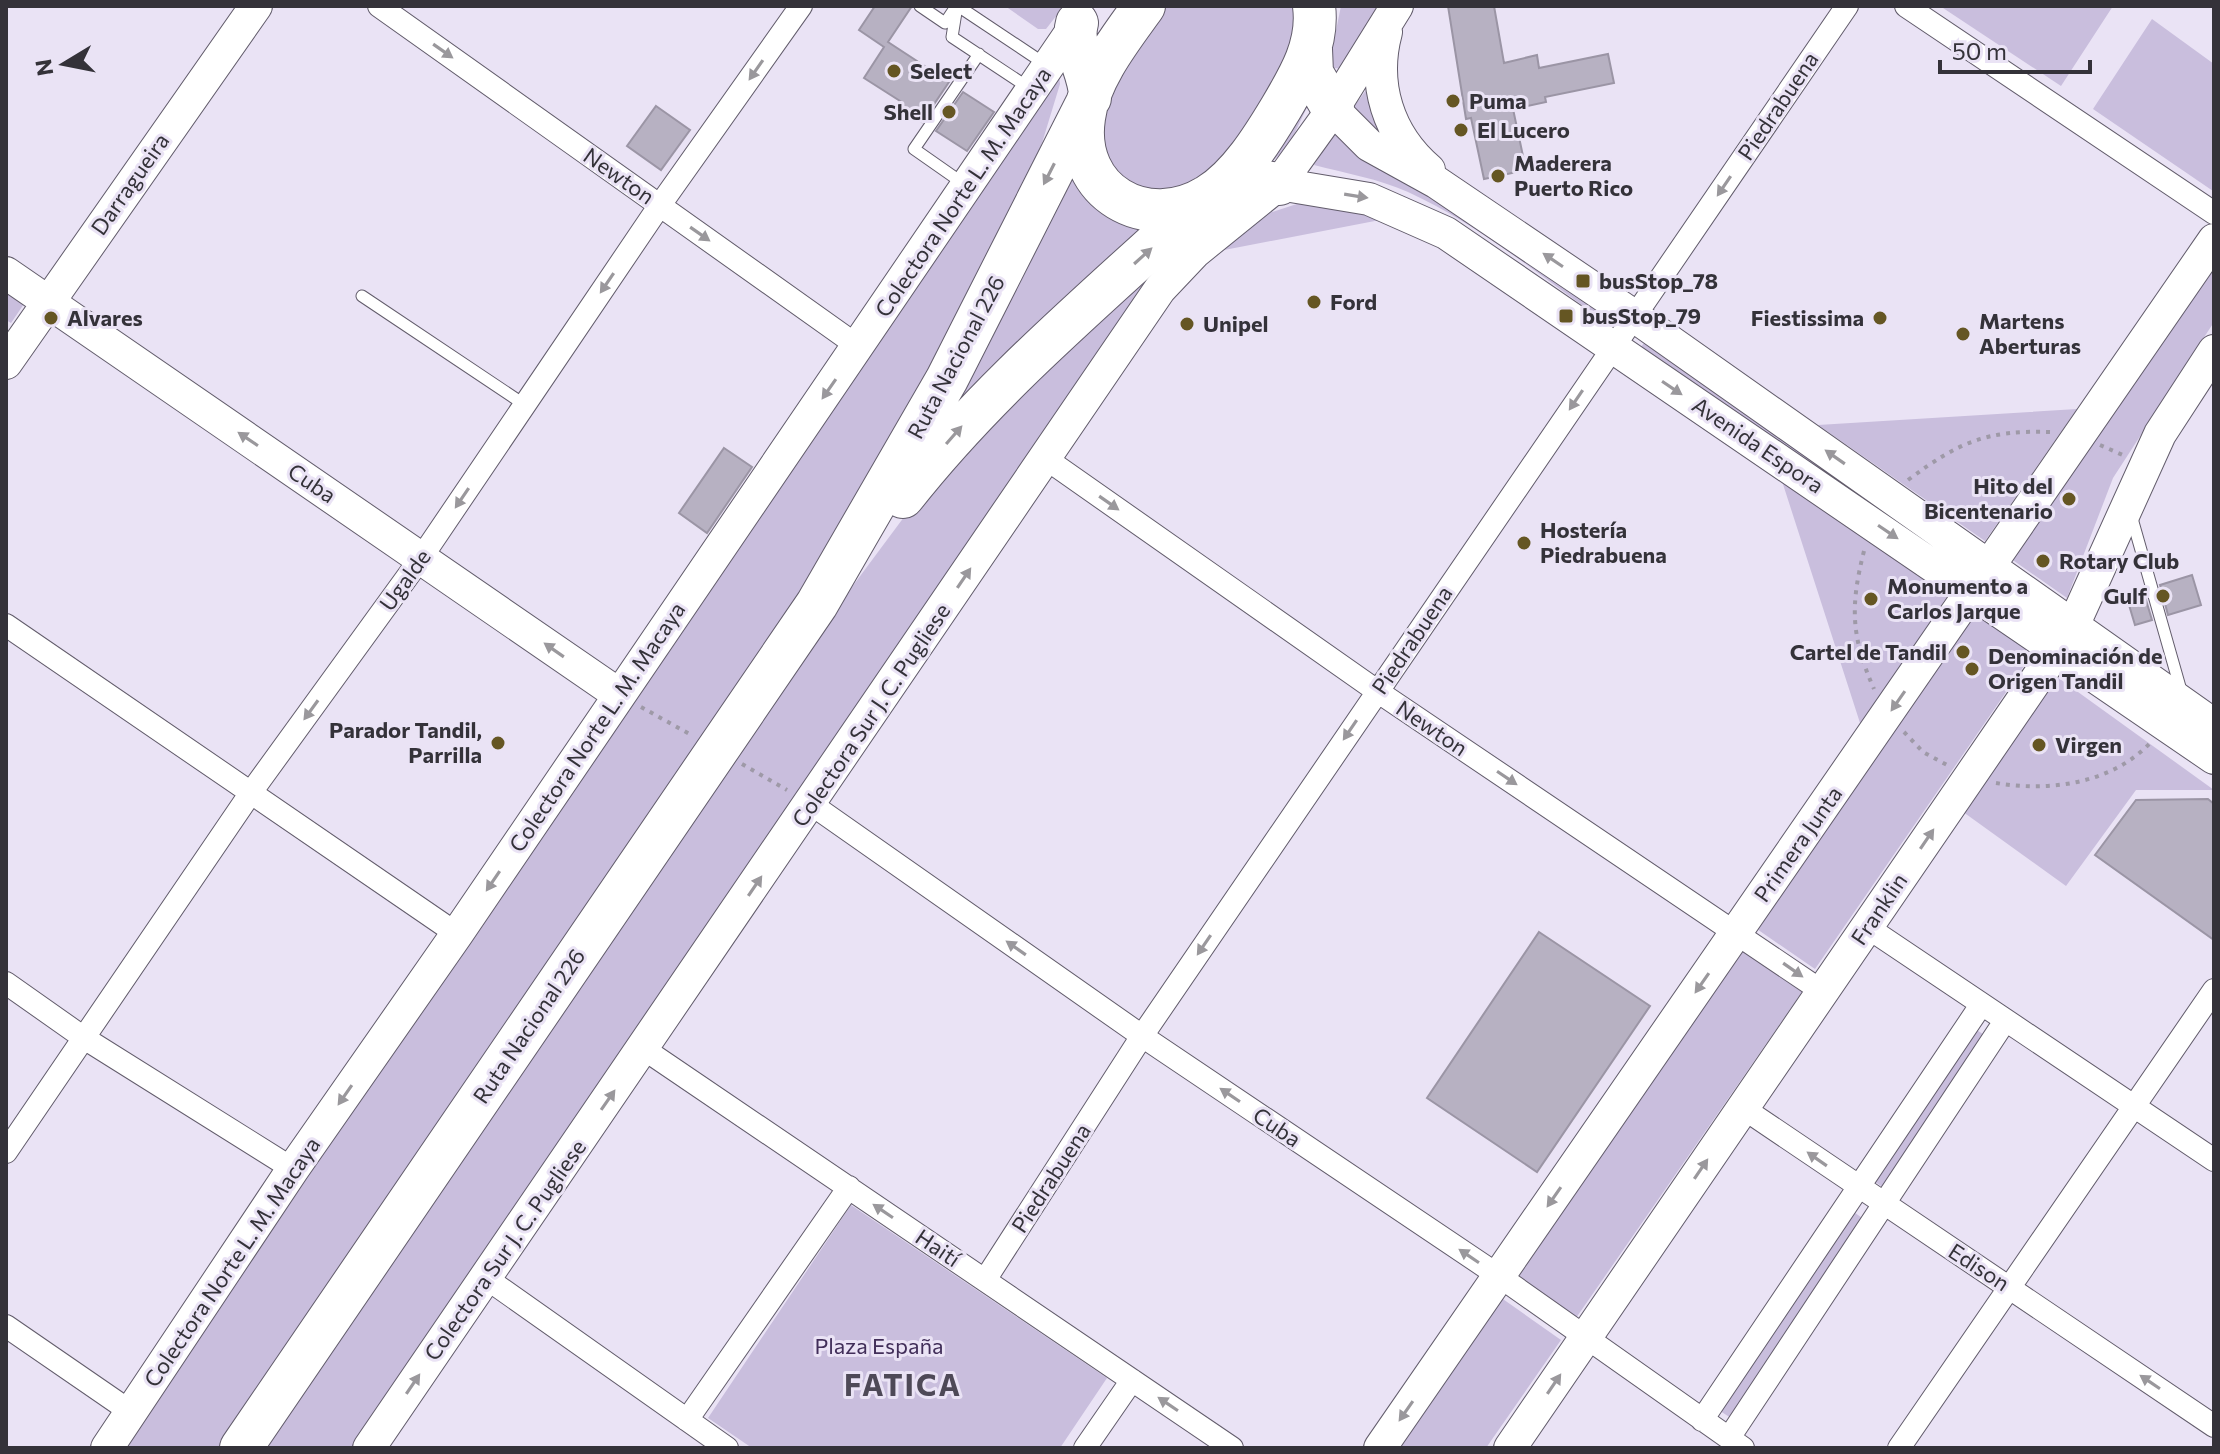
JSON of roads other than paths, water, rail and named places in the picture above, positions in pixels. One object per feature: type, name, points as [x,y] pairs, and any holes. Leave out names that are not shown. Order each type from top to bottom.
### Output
[{"type":"highway","name":"Ruta Nacional 226","points":[[241,1448],[817,604],[947,379],[1104,68],[1144,6]]},
{"type":"highway","points":[[1082,15],[1075,38],[1088,75],[1088,102]]},
{"type":"highway","name":"Ruta Nacional 226","points":[[817,604],[928,465],[999,387],[1210,194],[1270,127],[1317,24]]},
{"type":"highway","points":[[1317,24],[1312,73],[1333,109]]},
{"type":"highway","name":"Ruta Nacional 226","points":[[1088,102],[1083,130],[1087,157],[1098,180],[1114,196],[1134,207],[1156,212],[1180,208],[1210,194]]},
{"type":"highway","points":[[1210,194],[1264,182],[1279,184]]},
{"type":"main road","name":"Darragueira","points":[[6,363],[256,6]]},
{"type":"main road","name":"Colectora Sur J. C. Pugliese","points":[[369,1448],[1160,289],[1195,252],[1279,184],[1333,109],[1393,14]]},
{"type":"main road","points":[[1393,14],[1380,57],[1380,73],[1392,124],[1414,156],[1462,198]]},
{"type":"main road","name":"Colectora Norte L. M. Macaya","points":[[107,1448],[293,1169],[859,347],[1082,15]]},
{"type":"main road","name":"Avenida Espora","points":[[1333,109],[1369,145],[1462,198],[1634,316],[1982,578],[2066,637],[2214,758]]},
{"type":"main road","name":"Avenida Espora","points":[[1279,184],[1369,199],[1422,220],[1455,239],[1612,347],[1982,578]]},
{"type":"main road","name":"Primera Junta","points":[[1380,1448],[2214,240]]},
{"type":"main road","name":"Cuba","points":[[6,273],[618,694]]},
{"type":"main road","name":"Franklin","points":[[1510,1448],[2066,637],[2160,434],[2214,351]]},
{"type":"main road","name":"Avenida Espora","points":[[2066,637],[2184,703],[2214,725]]},
{"type":"street","name":"Newton","points":[[379,6],[859,347]]},
{"type":"street","name":"Ugalde","points":[[6,1152],[252,791],[421,558],[660,205],[801,6]]},
{"type":"street","name":"Piedrabuena","points":[[985,1280],[1142,1036],[1847,6]]},
{"type":"street","points":[[1906,6],[2214,213]]},
{"type":"street","name":"Newton","points":[[1045,458],[1377,691],[1823,992]]},
{"type":"street","points":[[6,625],[457,934]]},
{"type":"street","name":"Cuba","points":[[811,804],[1142,1036],[1499,1276],[1736,1443]]},
{"type":"street","points":[[1867,927],[2214,1160]]},
{"type":"street","points":[[6,983],[84,1038],[293,1169]]},
{"type":"street","points":[[1899,1448],[2214,990]]},
{"type":"street","points":[[1702,1420],[1981,1005]]},
{"type":"street","points":[[1736,1443],[2005,1021]]},
{"type":"street","name":"Haití","points":[[644,1049],[1232,1448]]},
{"type":"street","name":"Edison","points":[[1743,1108],[2214,1426]]},
{"type":"street","points":[[687,1420],[849,1187]]},
{"type":"street","points":[[486,1278],[727,1448]]},
{"type":"street","points":[[6,1326],[131,1412]]},
{"type":"street","points":[[1085,1448],[1132,1380]]},
{"type":"lane","points":[[920,6],[945,23],[958,6]]},
{"type":"lane","points":[[958,6],[952,37],[979,54],[1040,78]]},
{"type":"lane","points":[[958,6],[1040,78]]},
{"type":"lane","points":[[967,186],[914,149],[979,54]]},
{"type":"lane","points":[[362,296],[525,405]]},
{"type":"lane","points":[[2128,502],[2184,703]]},
{"type":"place","name":"Select","points":[[894,71]]},
{"type":"place","name":"Puma","points":[[1453,101]]},
{"type":"place","name":"Shell","points":[[949,112]]},
{"type":"place","name":"El Lucero","points":[[1461,130]]},
{"type":"place","name":"Maderera Puerto Rico","points":[[1498,176]]},
{"type":"place","name":"busStop_78","points":[[1583,281]]},
{"type":"place","name":"Ford","points":[[1314,302]]},
{"type":"place","name":"busStop_79","points":[[1566,316]]},
{"type":"place","name":"Alvares","points":[[51,318]]},
{"type":"place","name":"Fiestissima","points":[[1880,318]]},
{"type":"place","name":"Unipel","points":[[1187,324]]},
{"type":"place","name":"Martens Aberturas","points":[[1963,334]]},
{"type":"place","name":"Hito del Bicentenario","points":[[2069,499]]},
{"type":"place","name":"Hostería Piedrabuena","points":[[1524,543]]},
{"type":"place","name":"Rotary Club","points":[[2043,561]]},
{"type":"place","name":"Gulf","points":[[2163,596]]},
{"type":"place","name":"Monumento a Carlos Jarque","points":[[1871,599]]},
{"type":"place","name":"Cartel de Tandil","points":[[1963,652]]},
{"type":"place","name":"Denominación de Origen Tandil","points":[[1972,669]]},
{"type":"place","name":"Parador Tandil, Parrilla","points":[[498,743]]},
{"type":"place","name":"Virgen","points":[[2039,745]]},
{"type":"district","name":"FATICA","points":[[903,1386]]},
{"type":"park label","name":"Plaza España","points":[[879,1346]]}]
